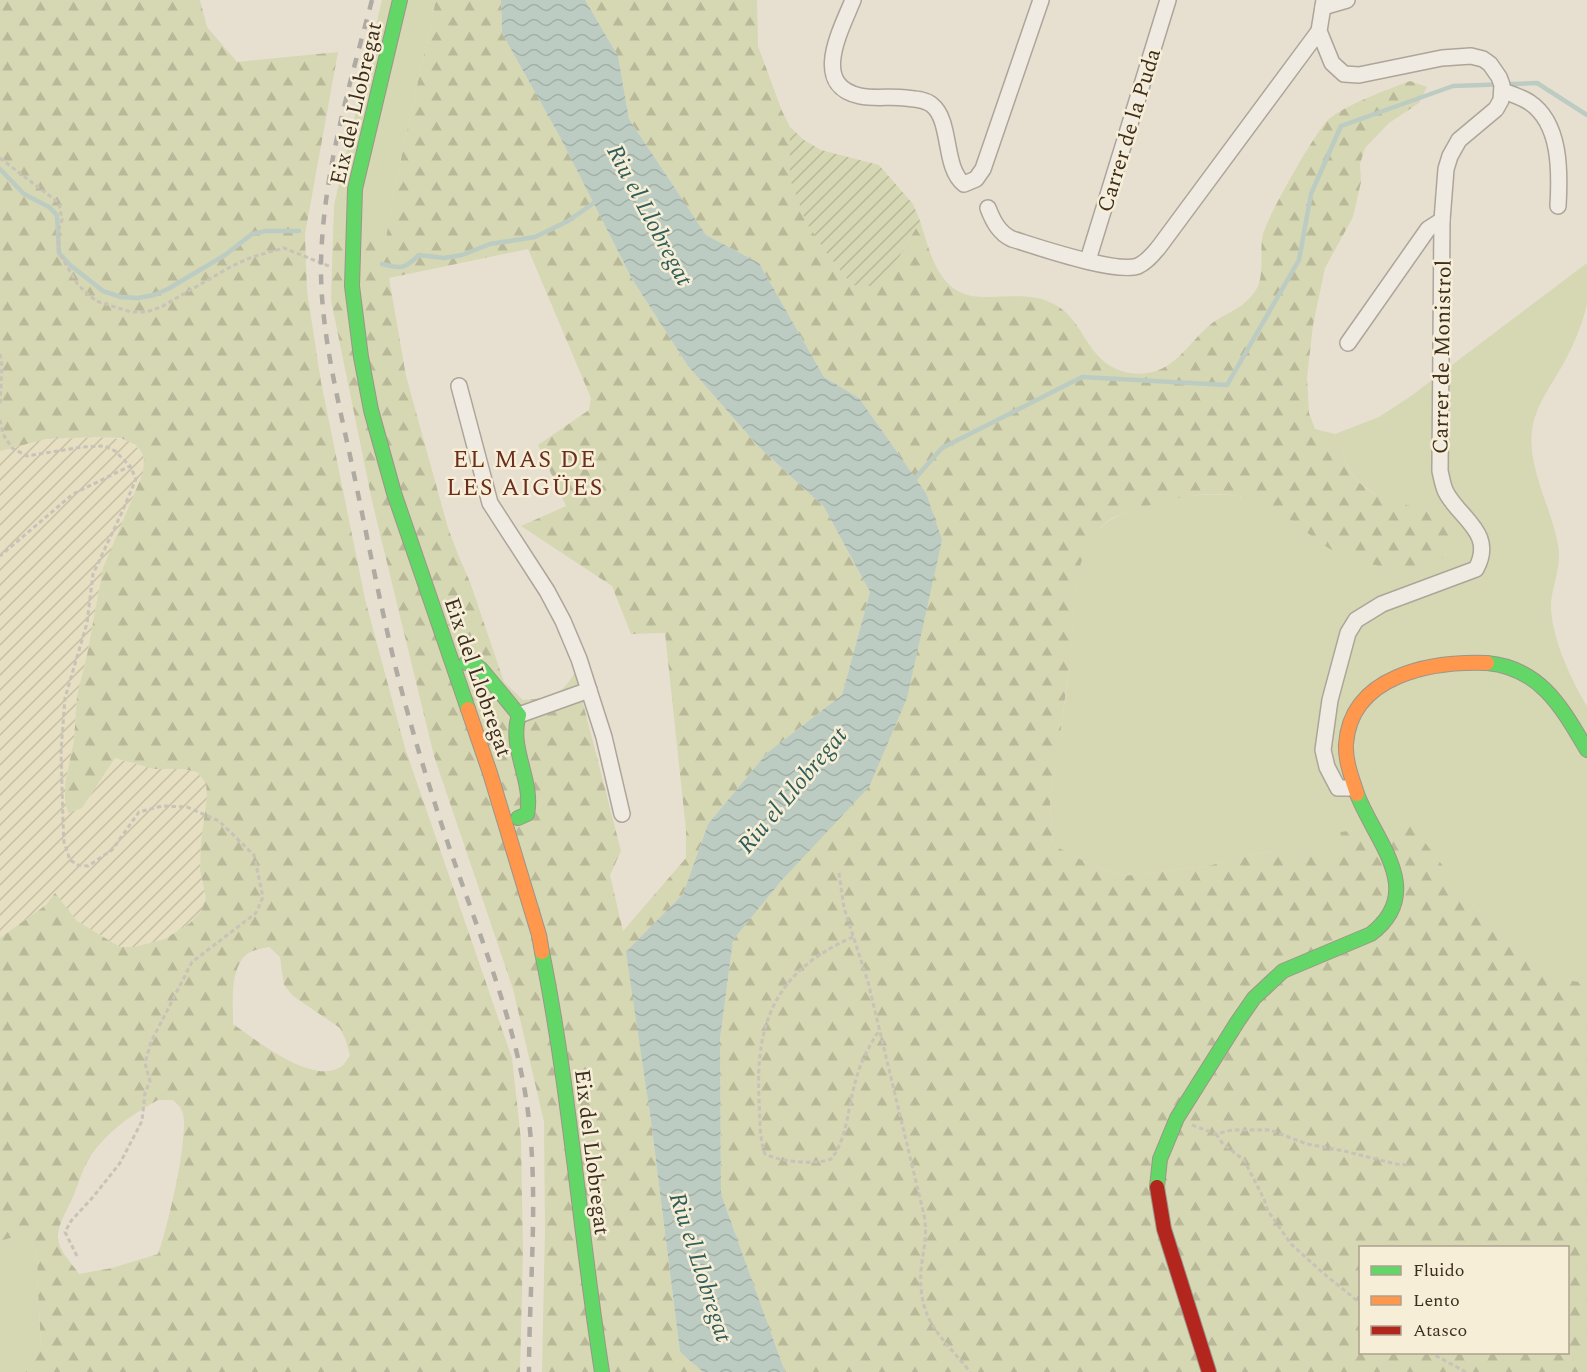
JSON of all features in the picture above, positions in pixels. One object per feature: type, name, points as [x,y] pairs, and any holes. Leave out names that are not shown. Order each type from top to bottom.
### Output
[{"type":"main road","name":"Eix del Llobregat","points":[[400,0],[355,189],[352,274],[361,357],[371,410],[394,493],[490,774],[539,935],[554,1005],[589,1291],[602,1372]]},
{"type":"main road","name":"Eix del Llobregat","points":[[367,238],[368,325],[378,382],[407,488],[520,823],[530,807],[529,785],[515,728],[519,715]]},
{"type":"main road","points":[[466,663],[474,664],[481,669],[519,715]]},
{"type":"main road","points":[[1209,1372],[1192,1326],[1158,1197],[1159,1160],[1164,1144],[1178,1118],[1235,1025],[1267,984],[1291,966],[1370,934],[1383,925],[1391,915],[1396,900],[1395,875],[1353,788],[1348,766],[1347,742],[1351,722],[1360,704],[1371,691],[1394,678],[1447,666],[1489,663],[1510,666],[1527,674],[1552,697],[1587,750]]},
{"type":"main road","points":[[541,893],[556,950]]},
{"type":"main road","name":"Eix del Llobregat","points":[[568,1019],[614,1372]]},
{"type":"street","points":[[853,0],[833,51],[831,63],[835,78],[847,92],[860,96],[893,96],[922,100],[932,105],[941,117],[959,180],[964,184],[976,180],[983,169],[1041,0]]},
{"type":"street","name":"Carrer de la Puda","points":[[1088,260],[1168,0]]},
{"type":"street","points":[[988,208],[996,226],[1006,237],[1115,267],[1130,268],[1140,265],[1149,259],[1319,32],[1324,3],[1347,0]]},
{"type":"street","points":[[1319,32],[1332,63],[1344,74],[1359,75],[1442,58],[1471,56],[1483,59],[1500,77],[1503,92],[1531,103],[1548,125],[1558,158],[1558,206]]},
{"type":"street","name":"Carrer de Monistrol","points":[[1353,788],[1338,788],[1327,767],[1323,750],[1330,700],[1348,633],[1356,620],[1382,604],[1470,573],[1476,568],[1483,552],[1479,536],[1446,493],[1440,471],[1442,220],[1446,169],[1454,147],[1465,134],[1496,109],[1503,92]]},
{"type":"street","points":[[1348,343],[1428,229],[1442,220]]},
{"type":"street","points":[[459,386],[490,503],[526,557],[563,621],[604,737],[622,813]]},
{"type":"street","points":[[519,715],[589,690]]},
{"type":"path","points":[[0,158],[59,203],[62,220],[58,232],[59,253],[78,285],[96,301],[112,307],[131,312],[147,312],[161,307],[232,266],[252,257],[284,248],[352,274]]},
{"type":"path","points":[[0,354],[2,366],[0,405]]},
{"type":"path","points":[[0,420],[3,434],[12,448],[27,456],[82,447],[105,446],[115,451],[130,466],[136,479],[93,574],[87,623],[65,699],[61,751],[64,842],[70,860],[78,865],[88,866],[112,850],[139,812],[162,806],[187,807],[219,820],[254,855],[263,897],[256,913],[192,962],[152,1042],[145,1063],[150,1081],[145,1093],[142,1121],[120,1163],[71,1221],[65,1232],[77,1256]]},
{"type":"path","points":[[0,556],[73,494],[130,466]]},
{"type":"path","points":[[839,873],[840,891],[868,982],[926,1227],[921,1281],[923,1304],[934,1329],[970,1372]]},
{"type":"path","points":[[853,938],[822,953],[799,970],[770,1015],[760,1046],[759,1062],[761,1135],[765,1154],[782,1159],[812,1162],[831,1159],[842,1137],[861,1062],[880,1029]]},
{"type":"path","points":[[1178,1118],[1201,1130],[1216,1134],[1232,1130],[1270,1130],[1312,1146],[1344,1151],[1396,1164],[1411,1165]]},
{"type":"path","points":[[1216,1134],[1223,1144],[1244,1160],[1264,1198],[1268,1211],[1291,1244],[1359,1303]]},
{"type":"path","points":[[1431,1354],[1466,1372]]},
{"type":"shaded area","points":[[97,437],[129,440],[141,451],[144,458],[143,473],[103,568],[77,696],[74,740],[65,784],[68,813],[82,808],[115,758],[154,769],[183,769],[197,772],[206,783],[207,797],[200,870],[206,898],[201,911],[190,923],[165,939],[135,947],[120,947],[77,921],[55,894],[46,905],[0,938],[0,451],[38,440]]},
{"type":"green space","points":[[0,0],[200,0],[207,27],[237,62],[338,52],[305,234],[307,291],[321,382],[365,599],[405,748],[512,1058],[521,1140],[523,1250],[520,1372],[26,1372],[41,1345],[38,1260],[33,1246],[24,1234],[0,1241],[0,938],[46,905],[55,893],[77,921],[120,947],[135,947],[165,939],[190,923],[201,911],[206,898],[200,870],[207,797],[206,783],[197,772],[183,769],[154,769],[115,758],[82,808],[68,813],[65,784],[74,740],[77,696],[103,568],[143,473],[144,458],[136,445],[121,438],[46,439],[0,451]],"holes":[[[269,947],[280,957],[284,985],[293,996],[340,1028],[350,1055],[342,1066],[330,1071],[301,1066],[270,1049],[233,1024],[233,990],[239,965],[248,953]],[[158,1100],[173,1100],[181,1110],[184,1122],[177,1181],[158,1254],[112,1268],[79,1274],[61,1248],[58,1233],[88,1160],[110,1133]]]},
{"type":"green space","points":[[382,0],[436,0],[386,239],[333,235],[334,205]]},
{"type":"green space","points":[[436,0],[501,0],[502,33],[561,139],[632,279],[688,366],[758,446],[824,507],[870,592],[842,695],[767,753],[708,824],[683,894],[627,952],[680,1352],[703,1372],[542,1372],[545,1228],[544,1122],[513,989],[434,756],[372,501],[331,300],[333,235],[386,238]],"holes":[[[528,249],[591,398],[589,410],[538,445],[566,506],[521,526],[612,586],[631,634],[665,633],[686,830],[686,858],[623,931],[610,875],[621,851],[575,672],[560,691],[541,698],[523,700],[504,682],[470,582],[448,528],[406,376],[389,278]]]},
{"type":"green space","points":[[585,0],[757,0],[758,46],[790,127],[790,179],[842,272],[852,285],[899,257],[920,221],[940,274],[958,291],[972,296],[1025,297],[1047,301],[1070,316],[1092,348],[1111,366],[1125,372],[1139,374],[1153,372],[1169,365],[1215,321],[1244,304],[1253,294],[1261,275],[1262,241],[1267,224],[1303,157],[1328,120],[1356,103],[1410,81],[1427,87],[1419,103],[1389,123],[1365,148],[1360,164],[1361,182],[1353,217],[1325,268],[1313,325],[1307,378],[1309,413],[1315,429],[1335,434],[1351,473],[1369,490],[1424,511],[1443,522],[1452,538],[1446,553],[1436,563],[1409,569],[1361,562],[1327,547],[1289,518],[1268,506],[1244,497],[1230,495],[1204,494],[1177,498],[1126,512],[1104,524],[1085,551],[1077,581],[1070,661],[1050,795],[1053,845],[1090,864],[1123,876],[1204,867],[1263,852],[1320,857],[1344,852],[1340,832],[1410,823],[1473,905],[1553,972],[1573,981],[1587,983],[1587,1372],[785,1372],[721,1194],[720,1039],[733,940],[782,880],[926,493],[859,398],[824,377],[759,263],[706,235],[629,119],[618,56]]},
{"type":"green space","points":[[790,127],[804,140],[821,150],[879,165],[913,204],[920,221],[899,257],[871,286],[852,285],[806,222],[790,179]]},
{"type":"green space","points":[[1587,263],[1587,304],[1569,353],[1539,406],[1534,420],[1532,451],[1539,483],[1555,530],[1559,552],[1551,603],[1554,629],[1568,670],[1587,706],[1587,983],[1573,981],[1553,972],[1473,905],[1410,824],[1340,832],[1345,852],[1320,858],[1263,852],[1204,867],[1123,876],[1090,864],[1053,845],[1050,795],[1068,678],[1075,592],[1081,563],[1093,536],[1106,523],[1146,504],[1196,495],[1241,496],[1259,501],[1276,510],[1323,544],[1343,555],[1375,564],[1409,568],[1429,512],[1384,498],[1364,486],[1349,469],[1335,434],[1379,417],[1411,396]]},
{"type":"green space","points":[[24,1234],[33,1246],[38,1260],[41,1345],[26,1372],[0,1372],[0,1241]]},
{"type":"water","name":"Riu el Llobregat","points":[[501,0],[585,0],[618,56],[629,119],[706,235],[759,263],[824,377],[859,398],[926,493],[942,540],[907,698],[869,787],[782,880],[733,940],[720,1039],[721,1194],[785,1372],[703,1372],[680,1352],[651,1121],[626,952],[683,894],[708,824],[767,753],[842,695],[870,592],[824,507],[758,446],[688,366],[632,279],[561,139],[502,33]]},
{"type":"waterway","points":[[911,483],[942,448],[1082,377],[1227,385],[1299,260],[1311,194],[1341,126],[1453,86],[1537,83],[1587,115]]},
{"type":"waterway","points":[[0,169],[24,194],[49,207],[57,215],[59,253],[70,265],[103,291],[121,297],[138,298],[168,289],[225,255],[252,234],[266,231],[299,231]]},
{"type":"waterway","points":[[382,264],[402,267],[419,255],[444,258],[462,255],[490,244],[535,237],[568,221],[598,200]]},
{"type":"railway","points":[[372,0],[332,163],[323,229],[321,263],[323,314],[336,390],[383,615],[400,683],[436,807],[494,974],[522,1076],[532,1149],[533,1186],[529,1372]]},
{"type":"traffic: fast","points":[[400,0],[355,189],[352,286],[361,357],[371,410],[394,493],[468,709]]},
{"type":"traffic: fast","points":[[466,663],[474,664],[481,669],[519,715],[516,727],[517,740],[528,801],[527,814],[518,818]]},
{"type":"traffic: fast","points":[[1487,663],[1506,666],[1536,682],[1559,705],[1587,750]]},
{"type":"traffic: fast","points":[[1157,1187],[1160,1159],[1177,1118],[1254,998],[1283,971],[1371,934],[1387,918],[1395,901],[1396,883],[1392,866],[1357,794]]},
{"type":"traffic: fast","points":[[542,952],[560,1056],[602,1372]]},
{"type":"traffic: slow","points":[[1357,794],[1348,763],[1346,744],[1351,721],[1362,702],[1378,688],[1397,677],[1419,670],[1442,665],[1487,663]]},
{"type":"traffic: slow","points":[[468,709],[490,773],[539,935],[542,952]]},
{"type":"traffic: jam","points":[[1157,1187],[1164,1229],[1209,1372]]},
{"type":"district","name":"EL MAS DE LES AIGÜES","points":[[525,473]]}]
